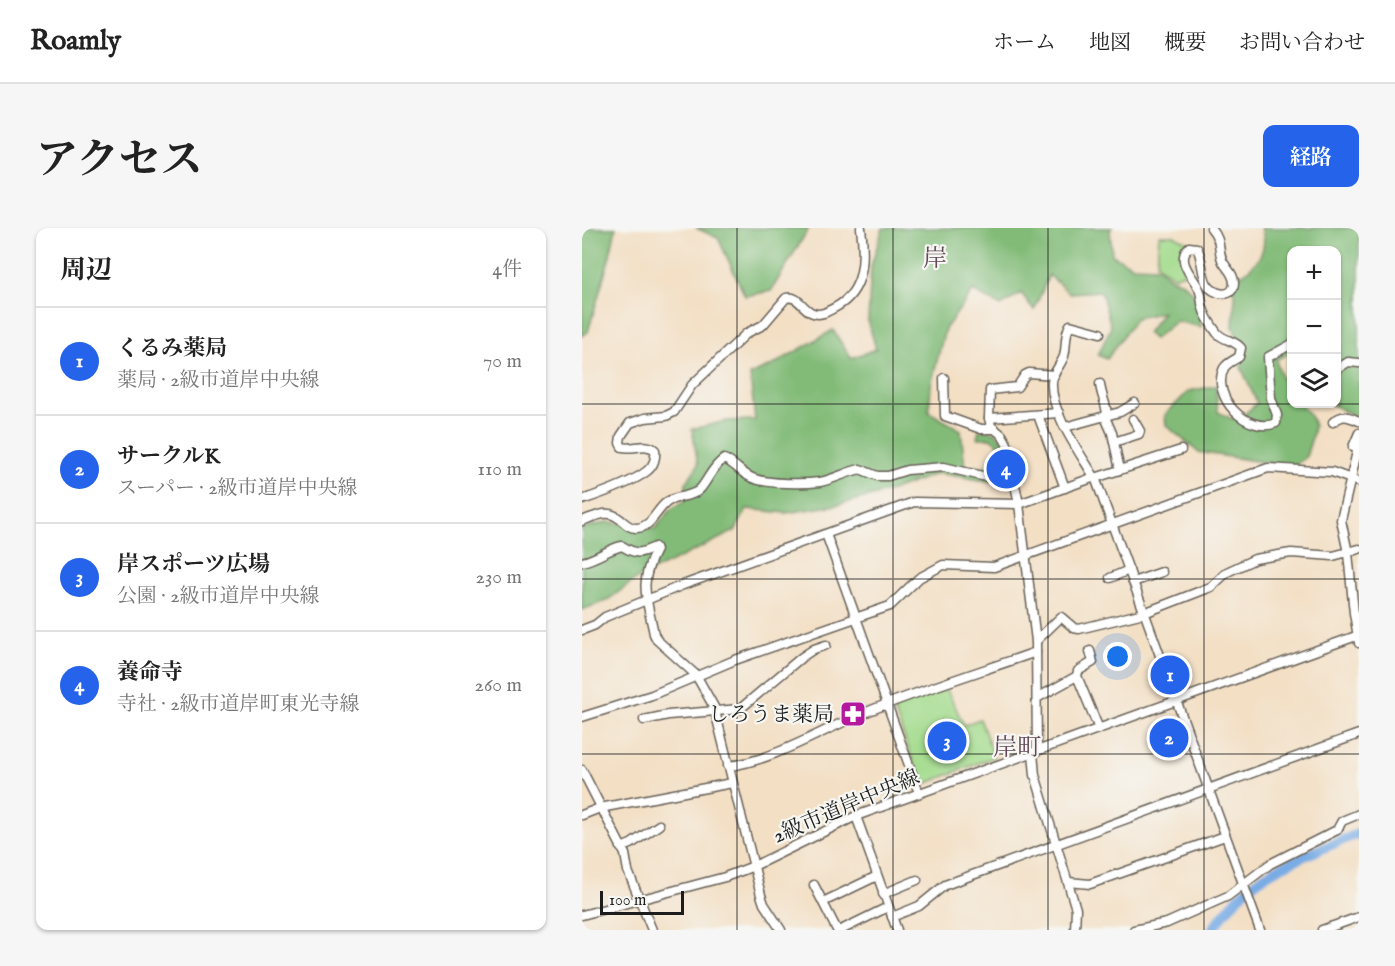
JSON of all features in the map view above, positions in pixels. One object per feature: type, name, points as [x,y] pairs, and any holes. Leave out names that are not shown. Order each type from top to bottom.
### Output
[{"type":"street","points":[[582,500],[602,494],[649,470],[656,457],[655,450],[651,446],[626,449],[620,443],[621,436],[630,423],[645,418],[666,416],[674,412],[692,385],[747,333],[763,325],[786,298],[796,299],[810,313],[817,314],[823,314],[845,302],[855,290],[861,271],[863,258],[861,228]]},
{"type":"street","points":[[1211,228],[1221,246],[1222,261],[1233,278],[1233,288],[1230,292],[1223,294],[1211,290],[1206,283],[1197,248],[1189,247],[1186,250],[1183,254],[1184,262],[1188,274],[1200,291],[1203,310],[1209,321],[1222,338],[1238,344],[1241,348],[1239,357],[1225,366],[1223,372],[1224,398],[1236,414],[1264,425],[1276,423],[1277,415],[1271,398],[1268,357],[1287,347]]},
{"type":"street","points":[[1100,333],[1070,325],[1066,331],[1064,356],[1052,381],[1053,396],[1065,427],[1095,478],[1113,524],[1260,930]]},
{"type":"street","points":[[1341,367],[1348,362],[1359,363]]},
{"type":"street","points":[[1054,375],[1029,373],[1017,387],[990,390],[989,418],[991,426],[1002,435],[1006,444],[1019,504],[1036,640],[1035,775],[1076,909],[1074,930]]},
{"type":"street","points":[[944,378],[945,416],[981,429],[995,429]]},
{"type":"street","points":[[1100,384],[1101,396],[1107,405],[1106,416],[1120,470]]},
{"type":"street","points":[[1065,427],[1120,412],[1135,403]]},
{"type":"street","points":[[989,418],[1059,413]]},
{"type":"street","points":[[1038,415],[1065,488]]},
{"type":"street","points":[[1333,422],[1340,416],[1346,415],[1359,421]]},
{"type":"street","points":[[1114,442],[1139,434],[1140,431],[1133,419]]},
{"type":"street","points":[[1355,477],[1353,448],[1359,433]]},
{"type":"street","points":[[1358,638],[1348,553],[1341,520],[1355,477],[1359,442]]},
{"type":"street","points":[[582,630],[595,625],[605,617],[683,585],[914,502],[1019,504],[1181,450]]},
{"type":"street","points":[[582,521],[609,514],[614,515],[631,528],[647,525],[668,501],[695,493],[700,489],[717,463],[724,459],[732,462],[743,473],[755,479],[773,482],[818,482],[860,469],[877,476],[888,476],[907,470],[944,467],[982,476],[1014,480]]},
{"type":"street","points":[[582,717],[652,695],[696,675],[890,606],[919,578],[943,565],[994,567],[1268,468],[1332,472],[1355,477]]},
{"type":"street","points":[[826,534],[919,793]]},
{"type":"street","points":[[582,562],[593,560],[617,547],[622,546],[633,553],[641,554],[655,547],[645,574],[645,588],[657,640],[696,675],[714,707],[764,904],[781,930]]},
{"type":"street","points":[[1036,640],[1061,617],[1074,628],[1079,629],[1144,613],[1211,587],[1227,572],[1255,559],[1290,553],[1333,556],[1359,549]]},
{"type":"street","points":[[1110,578],[1129,570]]},
{"type":"street","points":[[1133,582],[1162,572]]},
{"type":"street","name":"2級市道岸中央線","points":[[582,915],[725,877],[754,866],[856,816],[1358,638]]},
{"type":"street","points":[[644,720],[668,715],[715,712],[744,706],[802,657],[826,645]]},
{"type":"street","points":[[1090,651],[1093,662],[1078,671],[1077,676],[1099,729]]},
{"type":"street","points":[[728,765],[743,764],[792,746],[863,713],[1036,652]]},
{"type":"street","points":[[1037,698],[1077,676]]},
{"type":"street","points":[[892,917],[919,906],[945,885],[1359,734]]},
{"type":"street","points":[[582,770],[621,848],[652,930]]},
{"type":"street","points":[[582,814],[600,808],[732,783]]},
{"type":"street","points":[[1134,930],[1167,923],[1228,896],[1270,864],[1337,830],[1342,821],[1359,814]]},
{"type":"street","points":[[856,816],[897,930]]},
{"type":"street","points":[[621,848],[660,825]]},
{"type":"street","points":[[1068,882],[1089,884],[1225,836]]},
{"type":"street","points":[[823,902],[877,876]]},
{"type":"street","points":[[884,894],[917,880]]},
{"type":"street","points":[[814,885],[839,930],[888,907]]},
{"type":"street","points":[[1322,930],[1359,917]]},
{"type":"green space","points":[[582,228],[616,228],[588,332],[582,336]]},
{"type":"green space","points":[[696,228],[809,228],[771,291],[745,296],[718,238]]},
{"type":"green space","points":[[883,228],[1112,228],[1110,230],[1112,255],[1133,266],[1158,267],[1172,279],[1183,283],[1194,294],[1201,327],[1176,321],[1154,339],[1147,333],[1163,312],[1136,318],[1107,359],[1098,355],[1111,327],[1101,291],[1069,293],[1049,275],[1034,310],[1021,293],[1001,306],[973,291],[945,329],[931,385],[929,412],[961,430],[965,468],[1002,465],[999,445],[991,438],[977,438],[979,430],[995,432],[1004,442],[1007,463],[992,482],[938,473],[891,491],[837,505],[786,513],[747,509],[735,531],[638,578],[606,601],[582,610],[582,528],[608,522],[655,529],[671,509],[685,501],[686,483],[698,465],[692,429],[727,421],[755,420],[750,375],[771,366],[833,330],[851,358],[876,349],[868,321],[871,266]]},
{"type":"green space","points":[[1261,228],[1359,228],[1359,418],[1338,408],[1341,408],[1341,246],[1287,246],[1287,354],[1276,360],[1287,392],[1287,408],[1303,408],[1311,417],[1314,428],[1306,457],[1295,465],[1198,452],[1166,425],[1165,415],[1189,391],[1216,386],[1218,412],[1232,419],[1246,413],[1257,403],[1241,367],[1246,356],[1233,327],[1235,296],[1228,273],[1243,274],[1254,265],[1263,248]]},
{"type":"green space","points":[[1159,235],[1173,235],[1188,242],[1181,252],[1184,273],[1174,277],[1157,264]]},
{"type":"green space","points":[[946,688],[964,725],[980,719],[994,757],[922,785],[893,707]]},
{"type":"waterway","points":[[1212,930],[1232,904],[1267,874],[1359,833]]},
{"type":"place","name":"養命寺","points":[[1006,469]]},
{"type":"place","name":"くるみ薬局","points":[[1170,675]]},
{"type":"place","name":"しろうま薬局","points":[[853,714]]},
{"type":"place","name":"サークルK","points":[[1169,738]]},
{"type":"place","name":"岸スポーツ広場","points":[[947,741]]},
{"type":"district","name":"岸","points":[[935,258]]},
{"type":"district","name":"岸町","points":[[1017,747]]}]
